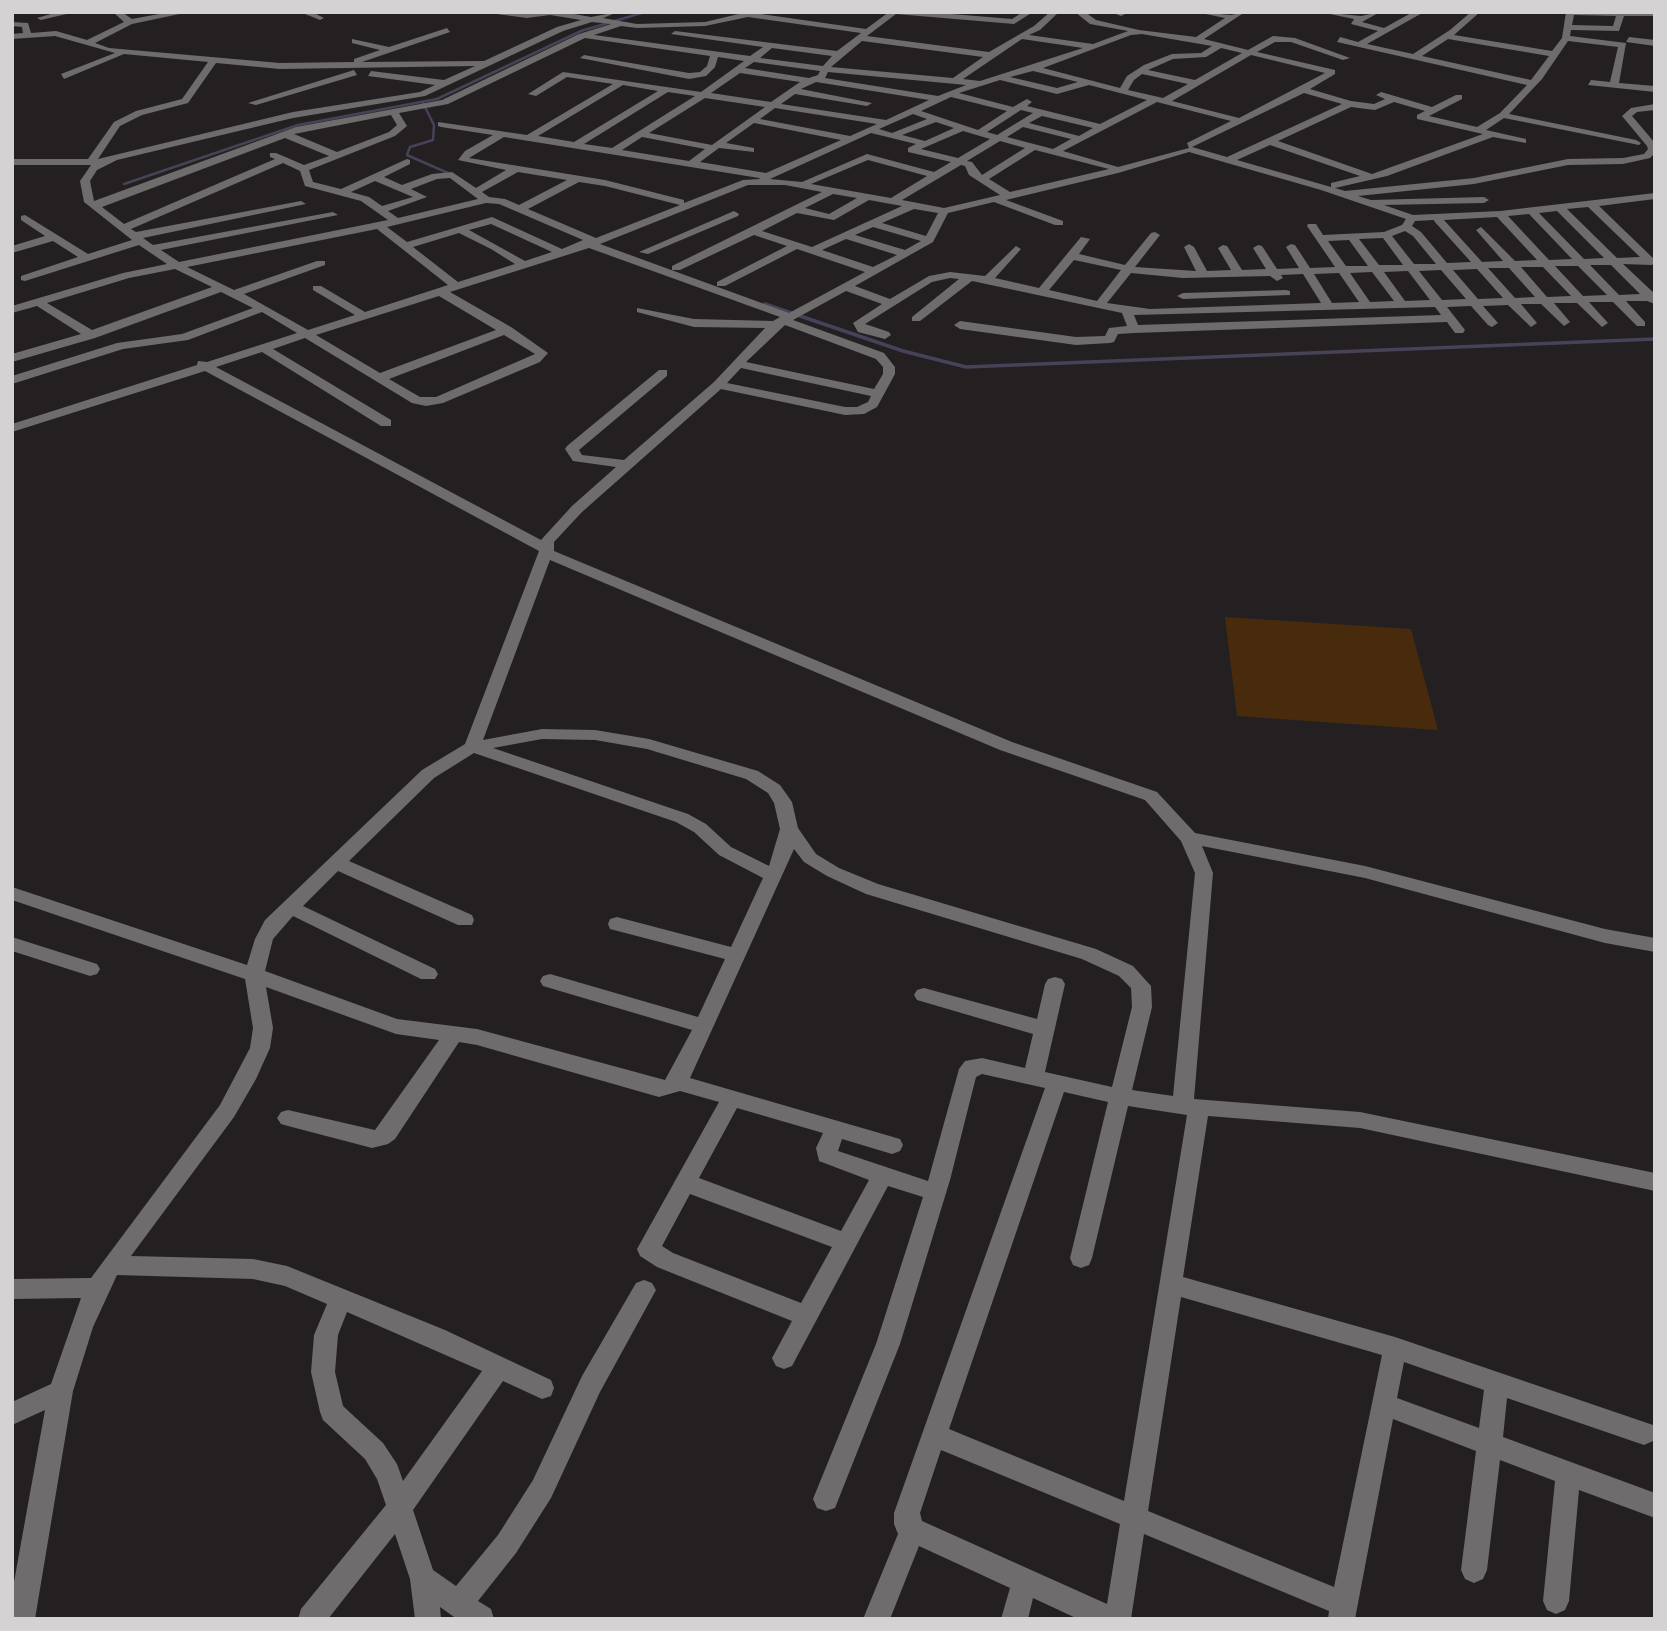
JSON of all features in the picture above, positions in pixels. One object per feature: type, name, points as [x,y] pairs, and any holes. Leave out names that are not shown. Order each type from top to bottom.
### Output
[{"type":"street","points":[[39,15],[71,12]]},
{"type":"street","points":[[117,12],[130,22]]},
{"type":"street","points":[[86,44],[130,22],[185,12]]},
{"type":"street","points":[[304,12],[320,18]]},
{"type":"street","points":[[485,12],[572,16],[614,12]]},
{"type":"street","points":[[691,164],[771,106],[813,80],[839,54],[895,12],[945,14],[1024,37],[1095,47]]},
{"type":"street","points":[[1000,29],[1018,21],[1029,12]]},
{"type":"street","points":[[957,79],[990,55],[1024,37],[1055,12]]},
{"type":"street","points":[[1079,12],[1093,22],[1109,26],[1197,40],[1332,71]]},
{"type":"street","points":[[1200,12],[1238,14]]},
{"type":"street","points":[[1324,12],[1358,17],[1376,12]]},
{"type":"street","points":[[522,264],[590,242],[680,202],[745,179],[807,182],[936,208],[1114,171],[1186,148],[1237,120],[1303,90],[1332,71],[1346,58],[1348,51],[1420,12]]},
{"type":"street","points":[[1414,57],[1476,12]]},
{"type":"street","points":[[1476,132],[1503,115],[1532,83],[1566,38],[1570,12],[1620,16],[1655,14]]},
{"type":"street","points":[[914,22],[924,13]]},
{"type":"street","points":[[1109,26],[1120,13]]},
{"type":"street","points":[[12,162],[103,162],[268,121],[398,100],[447,83],[590,16],[615,24],[657,26],[715,23],[755,14],[990,55]]},
{"type":"street","points":[[1197,40],[1238,14]]},
{"type":"street","points":[[39,15],[56,33]]},
{"type":"street","points":[[1568,27],[1616,29],[1620,16]]},
{"type":"street","points":[[1358,17],[1354,22],[1387,31]]},
{"type":"street","points":[[695,37],[715,23]]},
{"type":"street","points":[[12,24],[25,25],[28,35]]},
{"type":"street","points":[[92,204],[285,134],[329,122],[430,107],[464,94],[582,36],[615,24]]},
{"type":"street","points":[[657,26],[663,32],[695,37],[839,54]]},
{"type":"street","points":[[337,67],[447,30]]},
{"type":"street","points":[[243,351],[264,348],[360,313],[590,242],[654,219],[727,187],[765,178],[853,139],[884,122],[978,83],[1142,32]]},
{"type":"street","points":[[12,37],[56,33],[86,44],[122,51],[214,60],[337,67],[490,63]]},
{"type":"street","points":[[865,34],[899,35]]},
{"type":"street","points":[[582,36],[825,69],[978,83]]},
{"type":"street","points":[[1446,36],[1553,54]]},
{"type":"street","points":[[1056,151],[1179,92],[1266,42],[1284,38],[1346,58]]},
{"type":"street","points":[[1566,38],[1623,45],[1614,85]]},
{"type":"street","points":[[615,40],[561,72],[701,96],[884,122]]},
{"type":"street","points":[[1340,40],[1532,83]]},
{"type":"street","points":[[1629,40],[1655,43]]},
{"type":"street","points":[[355,41],[420,58],[415,65]]},
{"type":"street","points":[[614,151],[755,60],[770,46]]},
{"type":"street","points":[[1126,85],[1141,71],[1172,57],[1203,55],[1219,46]]},
{"type":"street","points":[[64,76],[117,56],[122,51]]},
{"type":"street","points":[[584,58],[689,76],[703,74],[711,67],[715,54]]},
{"type":"street","points":[[92,162],[117,124],[139,113],[185,101],[214,60]]},
{"type":"street","points":[[253,103],[377,66]]},
{"type":"street","points":[[1033,68],[1090,81],[1179,92]]},
{"type":"street","points":[[740,70],[939,99]]},
{"type":"street","points":[[1141,71],[1196,83]]},
{"type":"street","points":[[357,72],[447,83]]},
{"type":"street","points":[[1617,73],[1630,74]]},
{"type":"street","points":[[533,94],[566,74]]},
{"type":"street","points":[[1001,78],[1049,89],[1069,89],[1090,81]]},
{"type":"street","points":[[530,137],[620,83]]},
{"type":"street","points":[[1591,83],[1655,89]]},
{"type":"street","points":[[1126,85],[1162,99],[1237,120]]},
{"type":"street","points":[[980,133],[1049,89]]},
{"type":"street","points":[[576,145],[665,90]]},
{"type":"street","points":[[1303,90],[1349,104],[1399,112]]},
{"type":"street","points":[[794,91],[867,103]]},
{"type":"street","points":[[951,94],[1103,128]]},
{"type":"street","points":[[241,95],[253,103],[268,121]]},
{"type":"street","points":[[1381,96],[1431,110]]},
{"type":"street","points":[[1459,97],[1420,117],[1523,141]]},
{"type":"street","points":[[1375,107],[1392,99]]},
{"type":"street","points":[[1229,160],[1349,104]]},
{"type":"street","points":[[1343,194],[1474,181],[1568,162],[1637,159],[1647,156],[1653,149],[1627,116],[1634,110],[1655,107]]},
{"type":"street","points":[[913,111],[980,133],[1113,167]]},
{"type":"street","points":[[895,200],[1040,113]]},
{"type":"street","points":[[251,146],[304,169],[400,129],[400,120],[395,114]]},
{"type":"street","points":[[1503,115],[1636,143]]},
{"type":"street","points":[[892,136],[936,119]]},
{"type":"street","points":[[752,120],[853,139]]},
{"type":"street","points":[[441,124],[691,164],[944,211],[1000,194],[1186,148],[1325,188],[1409,222],[1492,323]]},
{"type":"street","points":[[1020,124],[1081,139]]},
{"type":"street","points":[[886,161],[963,128]]},
{"type":"street","points":[[870,130],[926,145]]},
{"type":"street","points":[[285,134],[338,156]]},
{"type":"street","points":[[502,134],[468,153],[463,160],[578,178],[680,202]]},
{"type":"street","points":[[640,134],[751,150]]},
{"type":"street","points":[[1325,188],[1373,177],[1490,135]]},
{"type":"street","points":[[1269,141],[1373,177]]},
{"type":"street","points":[[982,179],[1035,146]]},
{"type":"street","points":[[912,150],[969,164],[972,173],[1000,194],[1059,223]]},
{"type":"street","points":[[807,182],[863,157],[937,176]]},
{"type":"street","points":[[123,228],[284,159]]},
{"type":"street","points":[[103,162],[87,174],[85,181],[92,204],[137,239],[179,267],[263,308],[416,400],[439,400],[536,359],[542,353],[441,292]]},
{"type":"street","points":[[343,192],[378,178],[407,162]]},
{"type":"street","points":[[477,191],[517,168]]},
{"type":"street","points":[[300,189],[304,169]]},
{"type":"street","points":[[403,188],[453,175],[486,200]]},
{"type":"street","points":[[378,178],[422,197],[381,210]]},
{"type":"street","points":[[519,209],[578,178]]},
{"type":"street","points":[[352,232],[333,215],[288,197],[300,189],[343,192],[365,199],[397,222]]},
{"type":"street","points":[[676,268],[833,190]]},
{"type":"street","points":[[1320,238],[1386,235],[1409,222],[1655,196]]},
{"type":"street","points":[[795,209],[830,218],[867,197]]},
{"type":"street","points":[[1642,198],[1655,205]]},
{"type":"street","points":[[12,310],[127,275],[352,232],[486,200],[501,201],[590,242],[880,356],[889,367],[873,404],[867,408],[845,411],[718,385]]},
{"type":"street","points":[[1364,203],[1485,200]]},
{"type":"street","points":[[18,276],[86,258],[137,239],[301,204]]},
{"type":"street","points":[[1591,204],[1652,263]]},
{"type":"street","points":[[814,250],[911,206]]},
{"type":"street","points":[[1560,208],[1653,298]]},
{"type":"street","points":[[1531,210],[1641,324]]},
{"type":"street","points":[[472,747],[547,549],[547,541],[577,509],[718,385],[786,318],[876,272],[929,240],[944,211]]},
{"type":"street","points":[[644,253],[734,214]]},
{"type":"street","points":[[1500,214],[1602,323]]},
{"type":"street","points":[[151,249],[333,215]]},
{"type":"street","points":[[240,216],[262,249]]},
{"type":"street","points":[[25,218],[86,258]]},
{"type":"street","points":[[654,219],[666,224]]},
{"type":"street","points":[[1438,219],[1465,230],[1510,262],[1564,322]]},
{"type":"street","points":[[406,246],[482,221],[499,221],[558,251]]},
{"type":"street","points":[[874,224],[929,240]]},
{"type":"street","points":[[380,226],[455,285]]},
{"type":"street","points":[[1312,226],[1366,304]]},
{"type":"street","points":[[458,229],[522,264]]},
{"type":"street","points":[[677,229],[689,233]]},
{"type":"street","points":[[1465,230],[1515,229]]},
{"type":"street","points":[[1465,230],[1476,263],[1531,323]]},
{"type":"street","points":[[753,231],[876,272]]},
{"type":"street","points":[[1100,304],[1155,235]]},
{"type":"street","points":[[1386,235],[1459,330]]},
{"type":"street","points":[[847,236],[906,254]]},
{"type":"street","points":[[12,250],[54,237]]},
{"type":"street","points":[[1352,237],[1401,303]]},
{"type":"street","points":[[1042,292],[1085,239]]},
{"type":"street","points":[[721,285],[797,245]]},
{"type":"street","points":[[1189,247],[1202,274]]},
{"type":"street","points":[[1291,247],[1329,307]]},
{"type":"street","points":[[987,280],[1016,248]]},
{"type":"street","points":[[1223,248],[1238,272]]},
{"type":"street","points":[[1258,248],[1296,308]]},
{"type":"street","points":[[1073,256],[1167,274],[1579,260],[1652,263]]},
{"type":"street","points":[[233,294],[321,263]]},
{"type":"street","points":[[1167,274],[1202,327]]},
{"type":"street","points":[[885,335],[858,325],[929,279],[950,275],[969,276],[1127,311],[1194,312],[1366,304],[1653,298]]},
{"type":"street","points":[[18,276],[50,286],[60,295]]},
{"type":"street","points":[[916,319],[969,276]]},
{"type":"street","points":[[12,422],[441,292],[455,285]]},
{"type":"street","points":[[12,358],[91,335],[221,288]]},
{"type":"street","points":[[317,288],[360,313]]},
{"type":"street","points":[[846,288],[891,303]]},
{"type":"street","points":[[1183,296],[1286,293]]},
{"type":"street","points":[[38,302],[91,335]]},
{"type":"street","points":[[12,380],[104,351],[184,337],[263,308]]},
{"type":"street","points":[[641,310],[694,323],[786,318]]},
{"type":"street","points":[[1127,311],[1134,330]]},
{"type":"street","points":[[960,325],[1076,341],[1110,339],[1112,331],[1450,318]]},
{"type":"street","points":[[379,378],[507,330]]},
{"type":"street","points":[[264,348],[386,424]]},
{"type":"street","points":[[12,428],[202,364],[547,549],[547,553],[1006,746],[1151,796],[1189,838],[1203,873],[1191,1106],[1171,1284],[1118,1619]]},
{"type":"street","points":[[738,364],[878,394]]},
{"type":"street","points":[[628,465],[578,458],[572,449],[663,373]]},
{"type":"street","points":[[20,1619],[61,1391],[97,1288],[111,1265],[227,1111],[246,1079],[260,1048],[264,1028],[254,975],[264,939],[290,907],[428,774],[472,747],[542,734],[595,735],[649,744],[752,775],[774,789],[789,829],[810,858],[859,883],[1089,954],[1126,971],[1141,986],[1142,1007],[1081,1258]]},
{"type":"street","points":[[472,747],[682,818],[732,856],[773,876]]},
{"type":"street","points":[[12,893],[254,975],[396,1027],[455,1032],[645,1087],[670,1088],[677,1082],[773,876],[784,852],[789,829]]},
{"type":"street","points":[[1189,838],[1365,872],[1605,936],[1655,945]]},
{"type":"street","points":[[336,863],[465,920]]},
{"type":"street","points":[[290,907],[428,974]]},
{"type":"street","points":[[617,924],[736,955]]},
{"type":"street","points":[[12,944],[90,969]]},
{"type":"street","points":[[550,981],[703,1026]]},
{"type":"street","points":[[1055,984],[1044,1029],[1045,1081],[936,1436],[907,1513],[907,1524],[913,1530],[1110,1619]]},
{"type":"street","points":[[924,995],[1044,1029]]},
{"type":"street","points":[[288,1118],[372,1139],[380,1138],[387,1133],[455,1032]]},
{"type":"street","points":[[826,1499],[888,1345],[935,1192],[966,1075],[972,1067],[982,1066],[1121,1097],[1191,1106],[1360,1120],[1655,1182]]},
{"type":"street","points":[[677,1082],[892,1144]]},
{"type":"street","points":[[732,1098],[650,1242],[648,1250],[652,1254],[807,1316]]},
{"type":"street","points":[[835,1128],[827,1155],[846,1166],[935,1192]]},
{"type":"street","points":[[784,1358],[882,1177]]},
{"type":"street","points":[[684,1182],[846,1243]]},
{"type":"street","points":[[111,1265],[253,1269],[287,1276],[542,1388]]},
{"type":"street","points":[[1171,1284],[1395,1348],[1644,1433]]},
{"type":"street","points":[[12,1289],[97,1288]]},
{"type":"street","points":[[423,1579],[470,1611],[507,1544],[542,1489],[591,1384],[644,1290]]},
{"type":"street","points":[[341,1299],[326,1335],[323,1372],[332,1412],[374,1451],[388,1473],[423,1579],[428,1619]]},
{"type":"street","points":[[936,1436],[1135,1516],[1343,1611],[1395,1348]]},
{"type":"street","points":[[311,1619],[401,1506],[499,1367]]},
{"type":"street","points":[[1474,1570],[1497,1384]]},
{"type":"street","points":[[12,1413],[61,1391]]},
{"type":"street","points":[[1385,1405],[1655,1506]]},
{"type":"street","points":[[1556,1601],[1568,1472]]},
{"type":"street","points":[[876,1619],[913,1530]]},
{"type":"street","points":[[1014,1619],[1025,1581]]},
{"type":"shaded area","points":[[1225,617],[1411,629],[1438,730],[1237,716]]},
{"type":"waterway","points":[[124,184],[298,125],[437,99],[581,31],[645,12]]},
{"type":"waterway","points":[[423,103],[434,125],[433,140],[410,147],[407,155],[448,173]]},
{"type":"waterway","points":[[765,304],[903,351],[966,367],[1655,339]]}]
